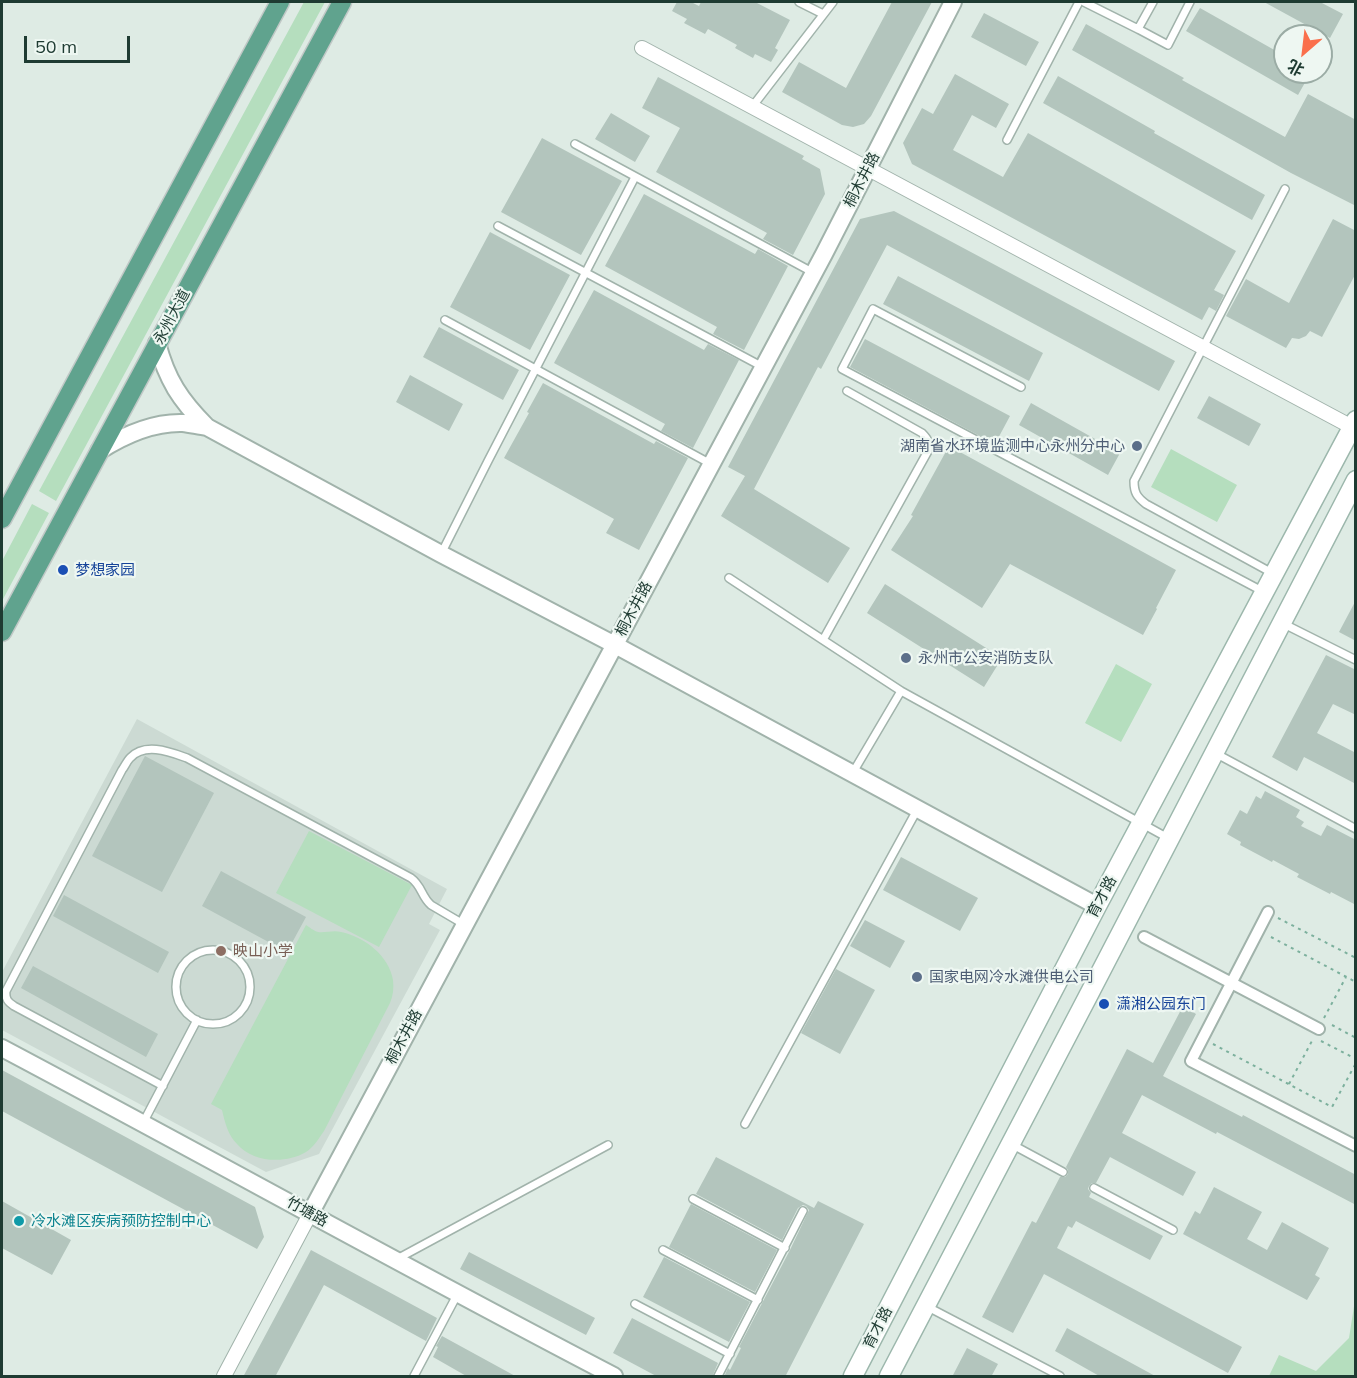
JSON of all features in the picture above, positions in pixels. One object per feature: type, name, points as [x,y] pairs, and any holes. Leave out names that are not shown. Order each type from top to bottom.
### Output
[{"type":"main road","points":[[2,519],[277,2]]},
{"type":"main road","name":"永州大道","points":[[2,632],[342,2]]},
{"type":"main road","name":"育才路","points":[[853,1377],[1097,906],[1354,424]]},
{"type":"main road","points":[[889,1377],[1356,480]]},
{"type":"street","name":"桐木井路","points":[[310,1214],[814,273],[953,2]]},
{"type":"street","points":[[642,48],[1203,348],[1354,424]]},
{"type":"street","points":[[158,343],[161,359],[177,394],[207,427],[1097,906]]},
{"type":"street","points":[[98,451],[119,438],[161,425],[183,423],[207,427]]},
{"type":"street","points":[[1268,912],[1191,1060],[1356,1146]]},
{"type":"street","points":[[1144,937],[1319,1029]]},
{"type":"street","name":"竹塘路","points":[[2,1048],[614,1377]]},
{"type":"street","points":[[224,1377],[310,1214]]},
{"type":"lane","points":[[798,2],[823,14]]},
{"type":"lane","points":[[752,107],[832,2]]},
{"type":"lane","points":[[1007,140],[1079,2]]},
{"type":"lane","points":[[1084,2],[1168,45],[1190,2]]},
{"type":"lane","points":[[1138,29],[1153,2]]},
{"type":"lane","points":[[575,144],[814,273]]},
{"type":"lane","points":[[441,554],[636,177]]},
{"type":"lane","points":[[1274,574],[1146,504],[1137,498],[1134,481],[1285,189]]},
{"type":"lane","points":[[498,226],[763,367]]},
{"type":"lane","points":[[1021,387],[873,309],[843,369],[1264,592]]},
{"type":"lane","points":[[445,320],[711,464]]},
{"type":"lane","points":[[823,640],[930,444],[928,438],[922,433],[847,391]]},
{"type":"lane","points":[[729,578],[900,691],[1170,839]]},
{"type":"lane","points":[[1282,623],[1356,660]]},
{"type":"lane","points":[[852,774],[900,691]]},
{"type":"lane","points":[[163,1086],[14,1006],[8,1002],[6,996],[6,992],[122,770],[132,756],[144,750],[158,750],[187,758],[411,878],[421,889],[426,901],[465,925]]},
{"type":"lane","points":[[1214,753],[1356,829]]},
{"type":"lane","points":[[745,1124],[917,810]]},
{"type":"lane","points":[[208,950],[226,952],[237,958],[245,967],[250,992],[246,1004],[239,1014],[216,1024],[197,1020],[183,1009],[178,999],[177,975],[191,956],[208,950]]},
{"type":"lane","points":[[143,1123],[197,1020]]},
{"type":"lane","points":[[1011,1144],[1063,1172]]},
{"type":"lane","points":[[394,1260],[608,1145]]},
{"type":"lane","points":[[1094,1188],[1173,1230]]},
{"type":"lane","points":[[693,1199],[784,1248]]},
{"type":"lane","points":[[718,1377],[803,1211]]},
{"type":"lane","points":[[663,1250],[758,1300]]},
{"type":"lane","points":[[414,1377],[457,1294]]},
{"type":"lane","points":[[635,1304],[730,1354]]},
{"type":"lane","points":[[926,1306],[1060,1377]]},
{"type":"path","points":[[1268,912],[1356,958]]},
{"type":"path","points":[[1258,930],[1356,982]]},
{"type":"path","points":[[1319,1029],[1356,1038]]},
{"type":"path","points":[[1202,1038],[1332,1107],[1356,1061],[1319,1029]]},
{"type":"shaded area","name":"映山小学","points":[[137,719],[447,889],[429,924],[440,930],[319,1154],[266,1172],[2,1030],[2,972]]},
{"type":"green space","points":[[304,2],[325,2],[56,501],[39,491]]},
{"type":"green space","points":[[1171,449],[1237,485],[1217,522],[1151,487]]},
{"type":"green space","points":[[32,504],[49,513],[2,601],[2,561]]},
{"type":"green space","points":[[1116,664],[1152,684],[1121,742],[1085,723]]},
{"type":"green space","points":[[309,831],[412,885],[379,947],[276,893]]},
{"type":"green space","points":[[306,925],[318,932],[338,931],[367,943],[387,963],[391,971],[393,995],[324,1131],[316,1142],[298,1156],[270,1160],[252,1155],[237,1144],[229,1133],[222,1110],[211,1104]]},
{"type":"green space","points":[[1355,1300],[1355,1376],[1269,1376],[1279,1355],[1316,1371],[1349,1338]]},
{"type":"building","points":[[677,2],[691,2],[699,6],[701,2],[755,2],[790,20],[775,48],[778,50],[771,62],[755,54],[753,58],[735,48],[737,45],[708,29],[705,34],[684,23],[687,19],[672,11]]},
{"type":"building","points":[[892,2],[932,2],[871,116],[864,124],[853,127],[842,125],[782,92],[799,62],[846,88]]},
{"type":"building","points":[[1264,2],[1320,2],[1343,14],[1333,32],[1333,24],[1304,24]]},
{"type":"building","points":[[1200,8],[1273,49],[1273,81],[1186,31]]},
{"type":"building","points":[[984,13],[1039,42],[1026,66],[971,37]]},
{"type":"building","points":[[1086,24],[1285,137],[1308,94],[1356,120],[1356,206],[1291,173],[1072,50]]},
{"type":"building","points":[[955,74],[1009,104],[996,128],[972,115],[953,150],[1003,177],[1028,133],[1236,251],[1214,290],[1224,295],[1216,311],[1209,307],[1202,320],[912,164],[903,143],[922,108],[933,114]]},
{"type":"building","points":[[1058,76],[1265,195],[1252,220],[1043,103]]},
{"type":"building","points":[[658,77],[804,156],[802,159],[820,169],[825,194],[793,255],[763,239],[767,233],[656,172],[680,128],[642,108]]},
{"type":"building","points":[[1279,84],[1304,84],[1298,95]]},
{"type":"building","points":[[611,113],[650,136],[635,162],[595,139]]},
{"type":"building","points":[[542,138],[622,181],[581,255],[501,212]]},
{"type":"building","points":[[644,194],[755,254],[758,249],[788,266],[744,350],[713,334],[717,327],[605,266]]},
{"type":"building","points":[[894,211],[1175,361],[1159,391],[887,245],[821,369],[818,367],[754,489],[850,548],[828,583],[721,516],[745,476],[728,467],[860,219]]},
{"type":"building","points":[[1333,219],[1356,231],[1356,273],[1322,337],[1310,331],[1299,339],[1292,338],[1286,348],[1226,316],[1246,279],[1289,303]]},
{"type":"building","points":[[490,232],[570,275],[530,350],[450,307]]},
{"type":"building","points":[[898,276],[1043,353],[1029,381],[883,304]]},
{"type":"building","points":[[594,290],[704,350],[708,344],[739,360],[693,448],[661,431],[665,424],[554,363]]},
{"type":"building","points":[[439,327],[519,370],[503,400],[423,357]]},
{"type":"building","points":[[865,339],[1010,416],[995,444],[850,367]]},
{"type":"building","points":[[410,375],[463,404],[449,431],[396,402]]},
{"type":"building","points":[[543,383],[654,444],[656,441],[688,458],[639,550],[606,533],[614,519],[504,458]]},
{"type":"building","points":[[1209,396],[1261,424],[1249,446],[1197,418]]},
{"type":"building","points":[[1031,403],[1120,453],[1108,475],[1019,425]]},
{"type":"building","points":[[949,446],[1176,570],[1143,635],[1010,564],[982,608],[891,550],[913,516],[911,515]]},
{"type":"building","points":[[885,584],[1002,658],[984,687],[867,613]]},
{"type":"building","points":[[1356,600],[1356,641],[1339,632]]},
{"type":"building","points":[[1326,655],[1356,670],[1356,715],[1333,704],[1317,733],[1356,753],[1356,784],[1304,757],[1297,771],[1272,757]]},
{"type":"building","points":[[145,756],[214,793],[162,892],[92,856]]},
{"type":"building","points":[[1265,791],[1300,810],[1296,817],[1304,822],[1301,826],[1321,836],[1327,825],[1356,840],[1356,905],[1297,877],[1299,874],[1240,845],[1241,842],[1227,834],[1240,810],[1247,814],[1256,796],[1261,799]]},
{"type":"building","points":[[901,857],[978,898],[960,931],[883,890]]},
{"type":"building","points":[[221,871],[306,917],[287,952],[202,906]]},
{"type":"building","points":[[64,895],[169,952],[158,973],[53,916]]},
{"type":"building","points":[[865,920],[905,941],[890,968],[850,946]]},
{"type":"building","points":[[33,966],[158,1034],[146,1057],[21,988]]},
{"type":"building","points":[[836,969],[875,990],[840,1054],[801,1033]]},
{"type":"building","points":[[1183,1006],[1196,1014],[1163,1076],[1242,1117],[1243,1115],[1356,1175],[1356,1205],[1142,1095],[1122,1133],[1196,1172],[1183,1196],[1110,1157],[1096,1183],[1092,1183],[1088,1189],[1091,1193],[1089,1197],[1163,1236],[1150,1260],[1076,1221],[1072,1228],[1068,1226],[1057,1248],[1242,1347],[1228,1373],[1044,1274],[1013,1333],[982,1317],[1032,1221],[1036,1223],[1060,1177],[1068,1174],[1066,1167],[1127,1049],[1153,1063]]},
{"type":"building","points":[[2,1070],[255,1207],[264,1237],[257,1249],[2,1111]]},
{"type":"building","points":[[716,1157],[814,1208],[818,1201],[864,1224],[785,1377],[724,1377],[728,1368],[730,1370],[741,1348],[739,1347],[809,1210],[803,1205],[798,1208],[782,1240],[696,1194]]},
{"type":"building","points":[[1214,1187],[1262,1212],[1247,1239],[1267,1250],[1282,1222],[1329,1248],[1315,1275],[1320,1278],[1307,1300],[1183,1234],[1195,1211],[1200,1214]]},
{"type":"building","name":"冷水滩区疾病预防控制中心","points":[[2,1201],[71,1240],[52,1275],[2,1248]]},
{"type":"building","points":[[691,1204],[777,1250],[755,1292],[669,1247]]},
{"type":"building","points":[[311,1250],[437,1318],[426,1341],[324,1285],[275,1377],[243,1377]]},
{"type":"building","points":[[469,1252],[595,1318],[586,1335],[460,1269]]},
{"type":"building","points":[[664,1257],[750,1302],[729,1342],[643,1297]]},
{"type":"building","points":[[632,1318],[718,1363],[712,1377],[658,1377],[613,1353]]},
{"type":"building","points":[[1067,1328],[1157,1377],[1101,1377],[1055,1351]]},
{"type":"building","points":[[442,1336],[517,1377],[468,1377],[433,1357]]},
{"type":"building","points":[[967,1348],[998,1364],[991,1377],[952,1377]]},
{"type":"place","name":"湖南省水环境监测中心永州分中心","points":[[1137,446]]},
{"type":"place","name":"梦想家园","points":[[63,570]]},
{"type":"place","name":"永州市公安消防支队","points":[[906,658]]},
{"type":"place","name":"映山小学","points":[[221,951]]},
{"type":"place","name":"国家电网冷水滩供电公司","points":[[917,977]]},
{"type":"place","name":"潇湘公园东门","points":[[1104,1004]]},
{"type":"place","name":"冷水滩区疾病预防控制中心","points":[[19,1221]]}]
